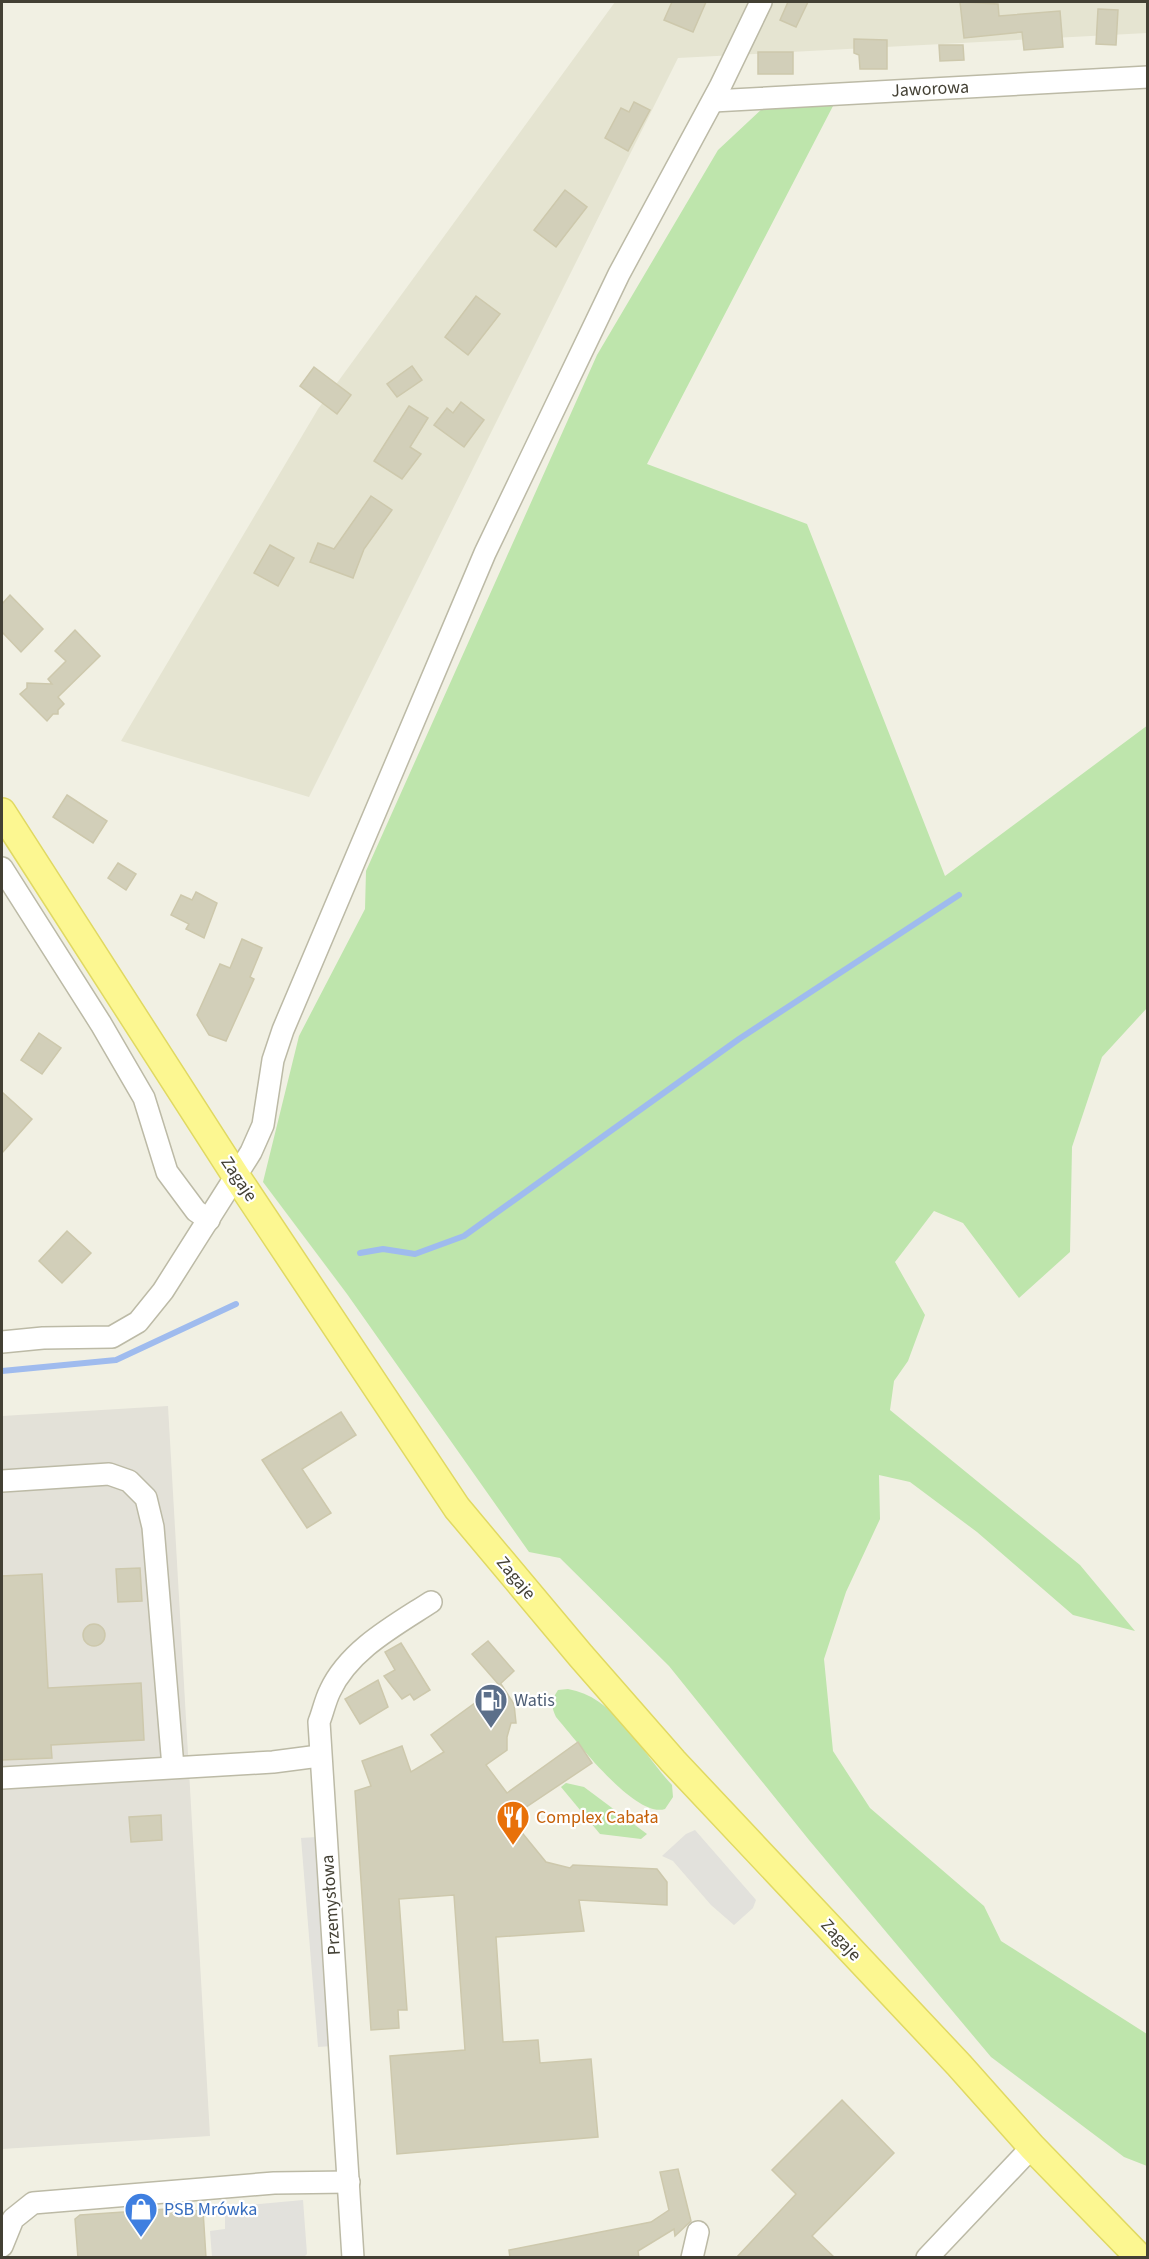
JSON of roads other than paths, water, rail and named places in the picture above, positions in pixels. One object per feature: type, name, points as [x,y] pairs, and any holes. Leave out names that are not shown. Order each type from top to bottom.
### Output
[{"type":"main road","name":"Zagaje","points":[[2,812],[236,1176],[457,1508],[581,1656],[674,1761],[959,2065],[1032,2147],[1140,2258]]},
{"type":"street","points":[[2,1342],[112,1338],[138,1322],[163,1291],[236,1176],[263,1125],[273,1060],[283,1030],[485,553],[619,274],[713,101],[761,2]]},
{"type":"street","name":"Jaworowa","points":[[713,101],[1148,77]]},
{"type":"street","points":[[2,868],[101,1024],[144,1098],[167,1172],[196,1211],[209,1220]]},
{"type":"street","points":[[2,1481],[109,1474],[129,1481],[146,1498],[153,1527],[173,1767]]},
{"type":"street","name":"Przemysłowa","points":[[353,2258],[319,1756],[319,1722],[330,1690],[353,1660],[379,1635],[431,1602]]},
{"type":"street","points":[[2,1778],[273,1762],[319,1756]]},
{"type":"street","points":[[927,2258],[1032,2147]]},
{"type":"street","points":[[2,2246],[13,2219],[33,2203],[274,2183],[349,2182]]},
{"type":"street","points":[[692,2258],[698,2232]]},
{"type":"waterway","points":[[360,1253],[383,1249],[415,1254],[464,1236],[739,1039],[959,895]]},
{"type":"waterway","points":[[2,1371],[116,1360],[236,1304]]},
{"type":"place","name":"Watis","points":[[491,1729]]},
{"type":"place","name":"Complex Cabała","points":[[513,1846]]},
{"type":"place","name":"PSB Mrówka","points":[[141,2238]]}]
